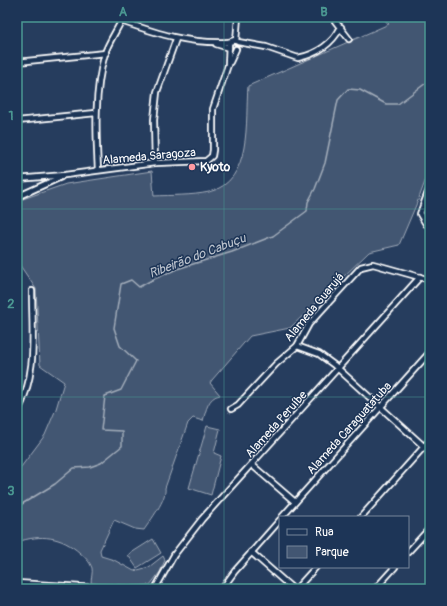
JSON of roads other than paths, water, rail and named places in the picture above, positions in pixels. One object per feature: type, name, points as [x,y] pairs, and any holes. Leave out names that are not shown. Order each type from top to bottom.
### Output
[{"type":"street","name":"Alameda Saragoza","points":[[17,179],[65,175],[155,163],[200,162],[210,159],[214,150],[213,109],[228,65],[237,45],[238,17]]},
{"type":"street","points":[[332,17],[350,39]]},
{"type":"street","points":[[98,170],[96,113],[106,53],[122,19],[176,39],[266,47],[298,58],[328,45],[334,39],[340,27]]},
{"type":"street","name":"Alameda Saragoza","points":[[228,65],[230,45],[237,27]]},
{"type":"street","points":[[155,163],[154,120],[157,92],[176,39]]},
{"type":"street","points":[[230,45],[237,45]]},
{"type":"street","points":[[17,62],[106,53]]},
{"type":"street","points":[[17,121],[96,113]]},
{"type":"street","name":"Alameda Saragoza","points":[[17,197],[65,175]]},
{"type":"street","points":[[41,177],[44,180],[43,185]]},
{"type":"street","points":[[430,187],[420,214],[426,224],[430,226]]},
{"type":"street","name":"Alameda Guarujá","points":[[231,409],[238,405],[280,360],[296,346],[309,324],[361,267],[373,264],[430,280]]},
{"type":"street","name":"Alameda Peruíbe","points":[[155,589],[174,555],[188,536],[420,277]]},
{"type":"street","points":[[18,410],[31,377],[32,291]]},
{"type":"street","points":[[296,346],[319,354],[338,368],[380,408],[430,452]]},
{"type":"street","name":"Alameda Caraguatatuba","points":[[283,516],[430,352]]},
{"type":"street","points":[[362,516],[430,440]]},
{"type":"street","points":[[252,465],[295,502]]},
{"type":"street","points":[[222,589],[251,552],[279,521]]},
{"type":"street","points":[[409,551],[430,528]]},
{"type":"street","points":[[251,552],[295,589],[315,568]]},
{"type":"street","points":[[375,589],[394,568]]},
{"type":"street","points":[[17,583],[38,587],[113,589]]},
{"type":"waterway","name":"Ribeirão do Cabuçu","points":[[17,507],[55,484],[74,468],[90,467],[101,463],[122,446],[122,431],[101,430],[105,396],[121,390],[136,361],[120,346],[114,328],[121,284],[131,280],[139,287],[177,269],[232,252],[273,236],[307,211],[308,202],[315,189],[325,163],[338,100],[348,89],[360,90],[386,104],[398,104],[430,80]]},
{"type":"place","name":"Kyoto","points":[[192,167]]}]
